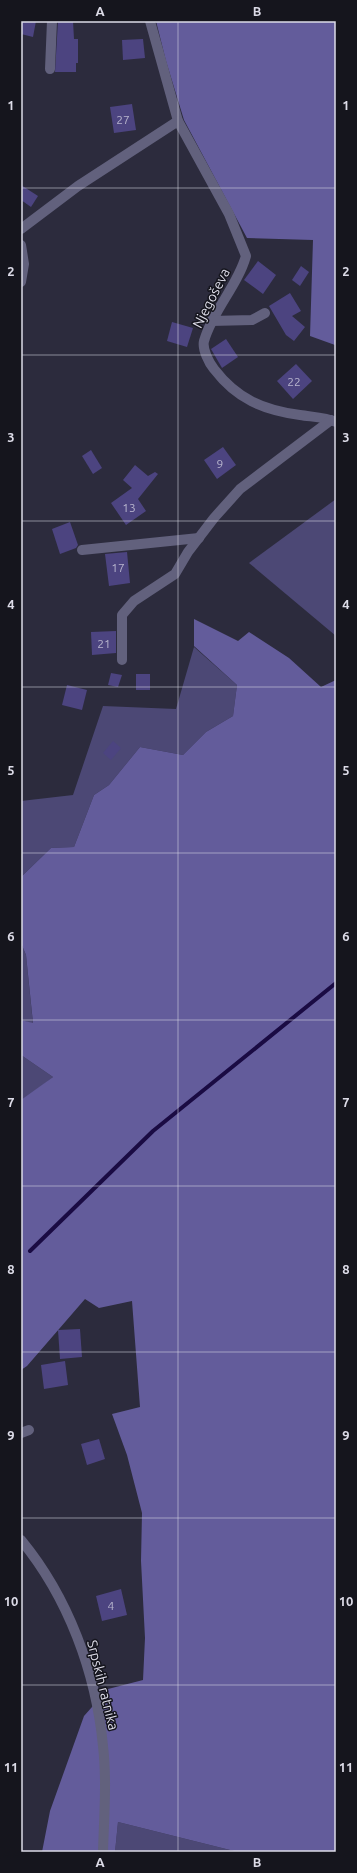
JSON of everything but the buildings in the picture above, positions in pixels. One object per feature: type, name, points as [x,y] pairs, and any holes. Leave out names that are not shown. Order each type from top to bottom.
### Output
[{"type":"street","points":[[50,69],[52,21]]},
{"type":"street","name":"Njegoševa","points":[[150,21],[178,120],[229,214],[246,256],[235,282],[211,321],[203,344],[209,364],[226,385],[255,404],[286,413],[334,421]]},
{"type":"street","points":[[21,228],[78,186],[178,120]]},
{"type":"street","points":[[21,245],[24,264],[21,282]]},
{"type":"street","points":[[211,321],[252,320],[265,313]]},
{"type":"street","name":"Njegoševa","points":[[122,660],[122,615],[134,601],[175,574],[214,518],[240,489],[334,421]]},
{"type":"street","points":[[82,550],[199,538]]},
{"type":"street","name":"Srpskih ratnika","points":[[21,1540],[60,1596],[83,1650],[94,1696],[103,1746],[103,1852]]},
{"type":"shaded area","points":[[156,21],[336,21],[335,345],[310,336],[313,240],[247,238],[184,120],[166,61]]},
{"type":"shaded area","points":[[336,499],[336,636],[249,563]]},
{"type":"shaded area","points":[[194,619],[238,641],[249,632],[289,658],[321,687],[336,680],[336,1852],[238,1852],[118,1822],[115,1852],[42,1852],[50,1811],[84,1716],[108,1689],[143,1680],[145,1638],[141,1561],[142,1513],[127,1455],[112,1414],[140,1407],[132,1301],[99,1308],[85,1299],[27,1366],[21,1370],[21,1100],[53,1077],[21,1055],[21,1020],[33,1023],[26,955],[21,943],[21,877],[51,848],[74,847],[94,795],[109,785],[140,747],[183,755],[206,732],[233,716],[237,685],[194,646]]},
{"type":"shaded area","points":[[194,647],[237,685],[233,716],[206,732],[183,755],[140,747],[109,785],[94,795],[74,847],[51,848],[21,877],[21,801],[73,795],[103,706],[176,709]]},
{"type":"shaded area","points":[[21,943],[26,955],[33,1024],[21,1020]]},
{"type":"shaded area","points":[[21,1055],[53,1077],[22,1101],[21,1100]]},
{"type":"shaded area","points":[[118,1822],[238,1852],[115,1852]]},
{"type":"waterway","points":[[30,1251],[153,1131],[336,983]]}]
